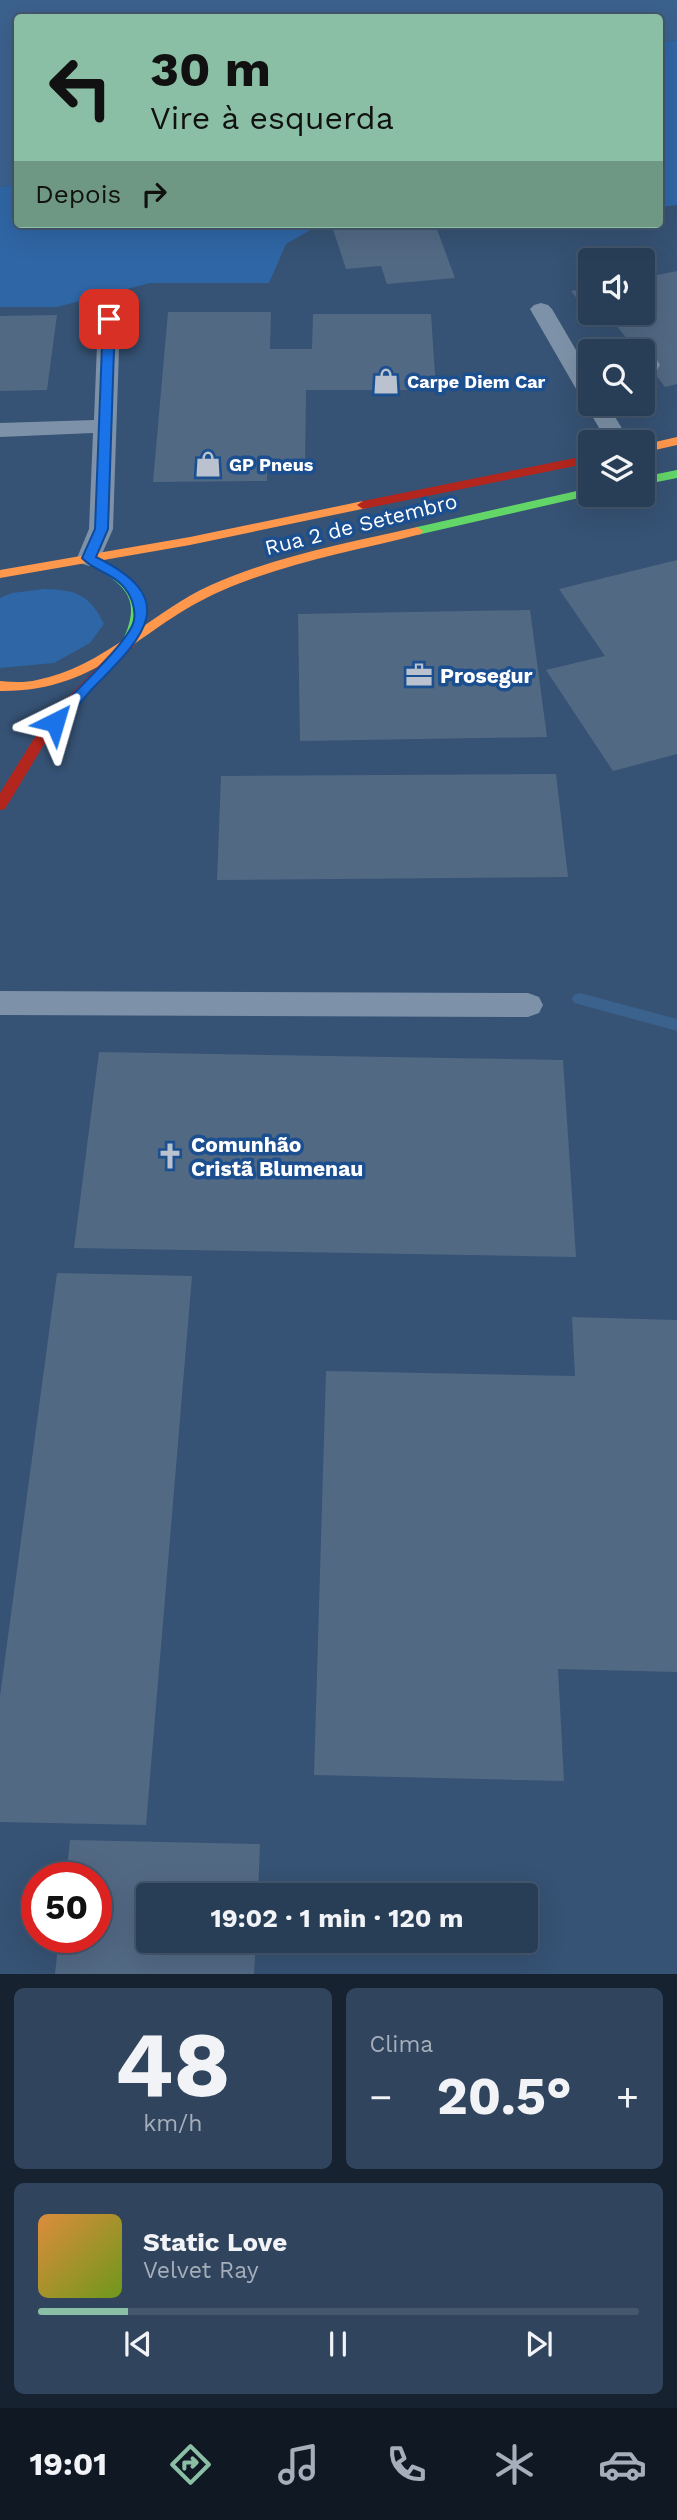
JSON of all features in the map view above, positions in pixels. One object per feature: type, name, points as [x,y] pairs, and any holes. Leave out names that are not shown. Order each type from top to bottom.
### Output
[{"type":"main road","points":[[655,446],[677,441]]},
{"type":"main road","name":"Rua 2 de Setembro","points":[[0,574],[190,541],[578,461]]},
{"type":"main road","points":[[655,478],[677,474]]},
{"type":"main road","name":"Rua 2 de Setembro","points":[[0,686],[37,685],[77,672],[128,645],[178,609],[212,590],[284,561],[578,495]]},
{"type":"main road","points":[[0,805],[38,743],[72,701],[128,645],[141,622],[139,601],[128,583],[112,570],[89,558]]},
{"type":"lane","points":[[541,309],[578,372]]},
{"type":"lane","points":[[89,558],[101,529],[109,319]]},
{"type":"lane","points":[[0,430],[105,426]]},
{"type":"lane","points":[[0,1003],[528,1005]]},
{"type":"shaded area","points":[[0,0],[677,0],[677,40],[663,42],[663,14],[14,14],[14,185],[0,187]]},
{"type":"shaded area","points":[[677,40],[677,205],[663,207],[663,42]]},
{"type":"shaded area","points":[[14,185],[14,228],[314,228],[286,244],[269,283],[150,283],[57,307],[0,307],[0,187]]},
{"type":"shaded area","points":[[44,589],[81,596],[93,606],[104,624],[90,643],[54,663],[0,668],[0,598],[12,593]]},
{"type":"building","points":[[333,228],[436,228],[455,278],[387,284],[381,266],[346,269]]},
{"type":"building","points":[[677,271],[677,384],[665,387],[655,374],[655,339],[627,339],[616,325],[655,325],[655,275]]},
{"type":"building","points":[[578,290],[578,300],[571,291]]},
{"type":"building","points":[[168,312],[271,312],[270,349],[312,349],[313,314],[431,314],[436,390],[306,390],[305,468],[267,468],[267,481],[153,482]]},
{"type":"building","points":[[57,315],[47,390],[0,391],[0,316]]},
{"type":"building","points":[[677,560],[677,754],[613,771],[546,670],[605,656],[559,589]]},
{"type":"building","name":"Prosegur","points":[[530,610],[547,737],[300,741],[298,614]]},
{"type":"building","points":[[556,774],[568,877],[217,880],[221,776]]},
{"type":"building","points":[[99,1052],[563,1060],[576,1257],[74,1248]]},
{"type":"building","points":[[57,1273],[192,1276],[146,1825],[0,1822],[0,1696]]},
{"type":"building","points":[[572,1317],[677,1320],[677,1672],[558,1669],[564,1781],[314,1775],[326,1371],[575,1376]]},
{"type":"building","points":[[70,1840],[260,1844],[258,1883],[136,1883],[136,1953],[255,1953],[254,1974],[55,1974],[57,1953],[112,1953],[112,1862],[68,1862]]},
{"type":"waterway","points":[[580,999],[677,1025]]},
{"type":"traffic: fast","points":[[655,478],[677,474]]},
{"type":"traffic: fast","points":[[417,531],[578,495]]},
{"type":"traffic: fast","points":[[89,558],[116,574],[134,592],[139,602],[140,614],[128,644]]},
{"type":"traffic: slow","points":[[655,446],[677,441]]},
{"type":"traffic: slow","points":[[0,574],[190,541],[363,505]]},
{"type":"traffic: slow","points":[[0,686],[37,685],[62,679],[85,669],[192,601],[239,579],[314,555],[417,531]]},
{"type":"traffic: jam","points":[[363,505],[578,461]]},
{"type":"traffic: jam","points":[[0,805],[38,743],[72,701],[128,644]]},
{"type":"place","name":"Carpe Diem Car","points":[[386,381]]},
{"type":"place","name":"GP Pneus","points":[[208,464]]},
{"type":"place","name":"Prosegur","points":[[419,675]]},
{"type":"place","name":"Comunhão Cristã Blumenau","points":[[170,1156]]},
{"type":"route","points":[[55,722],[72,701],[128,645],[141,622],[139,601],[128,583],[112,570],[89,558],[101,529],[109,319]]}]
